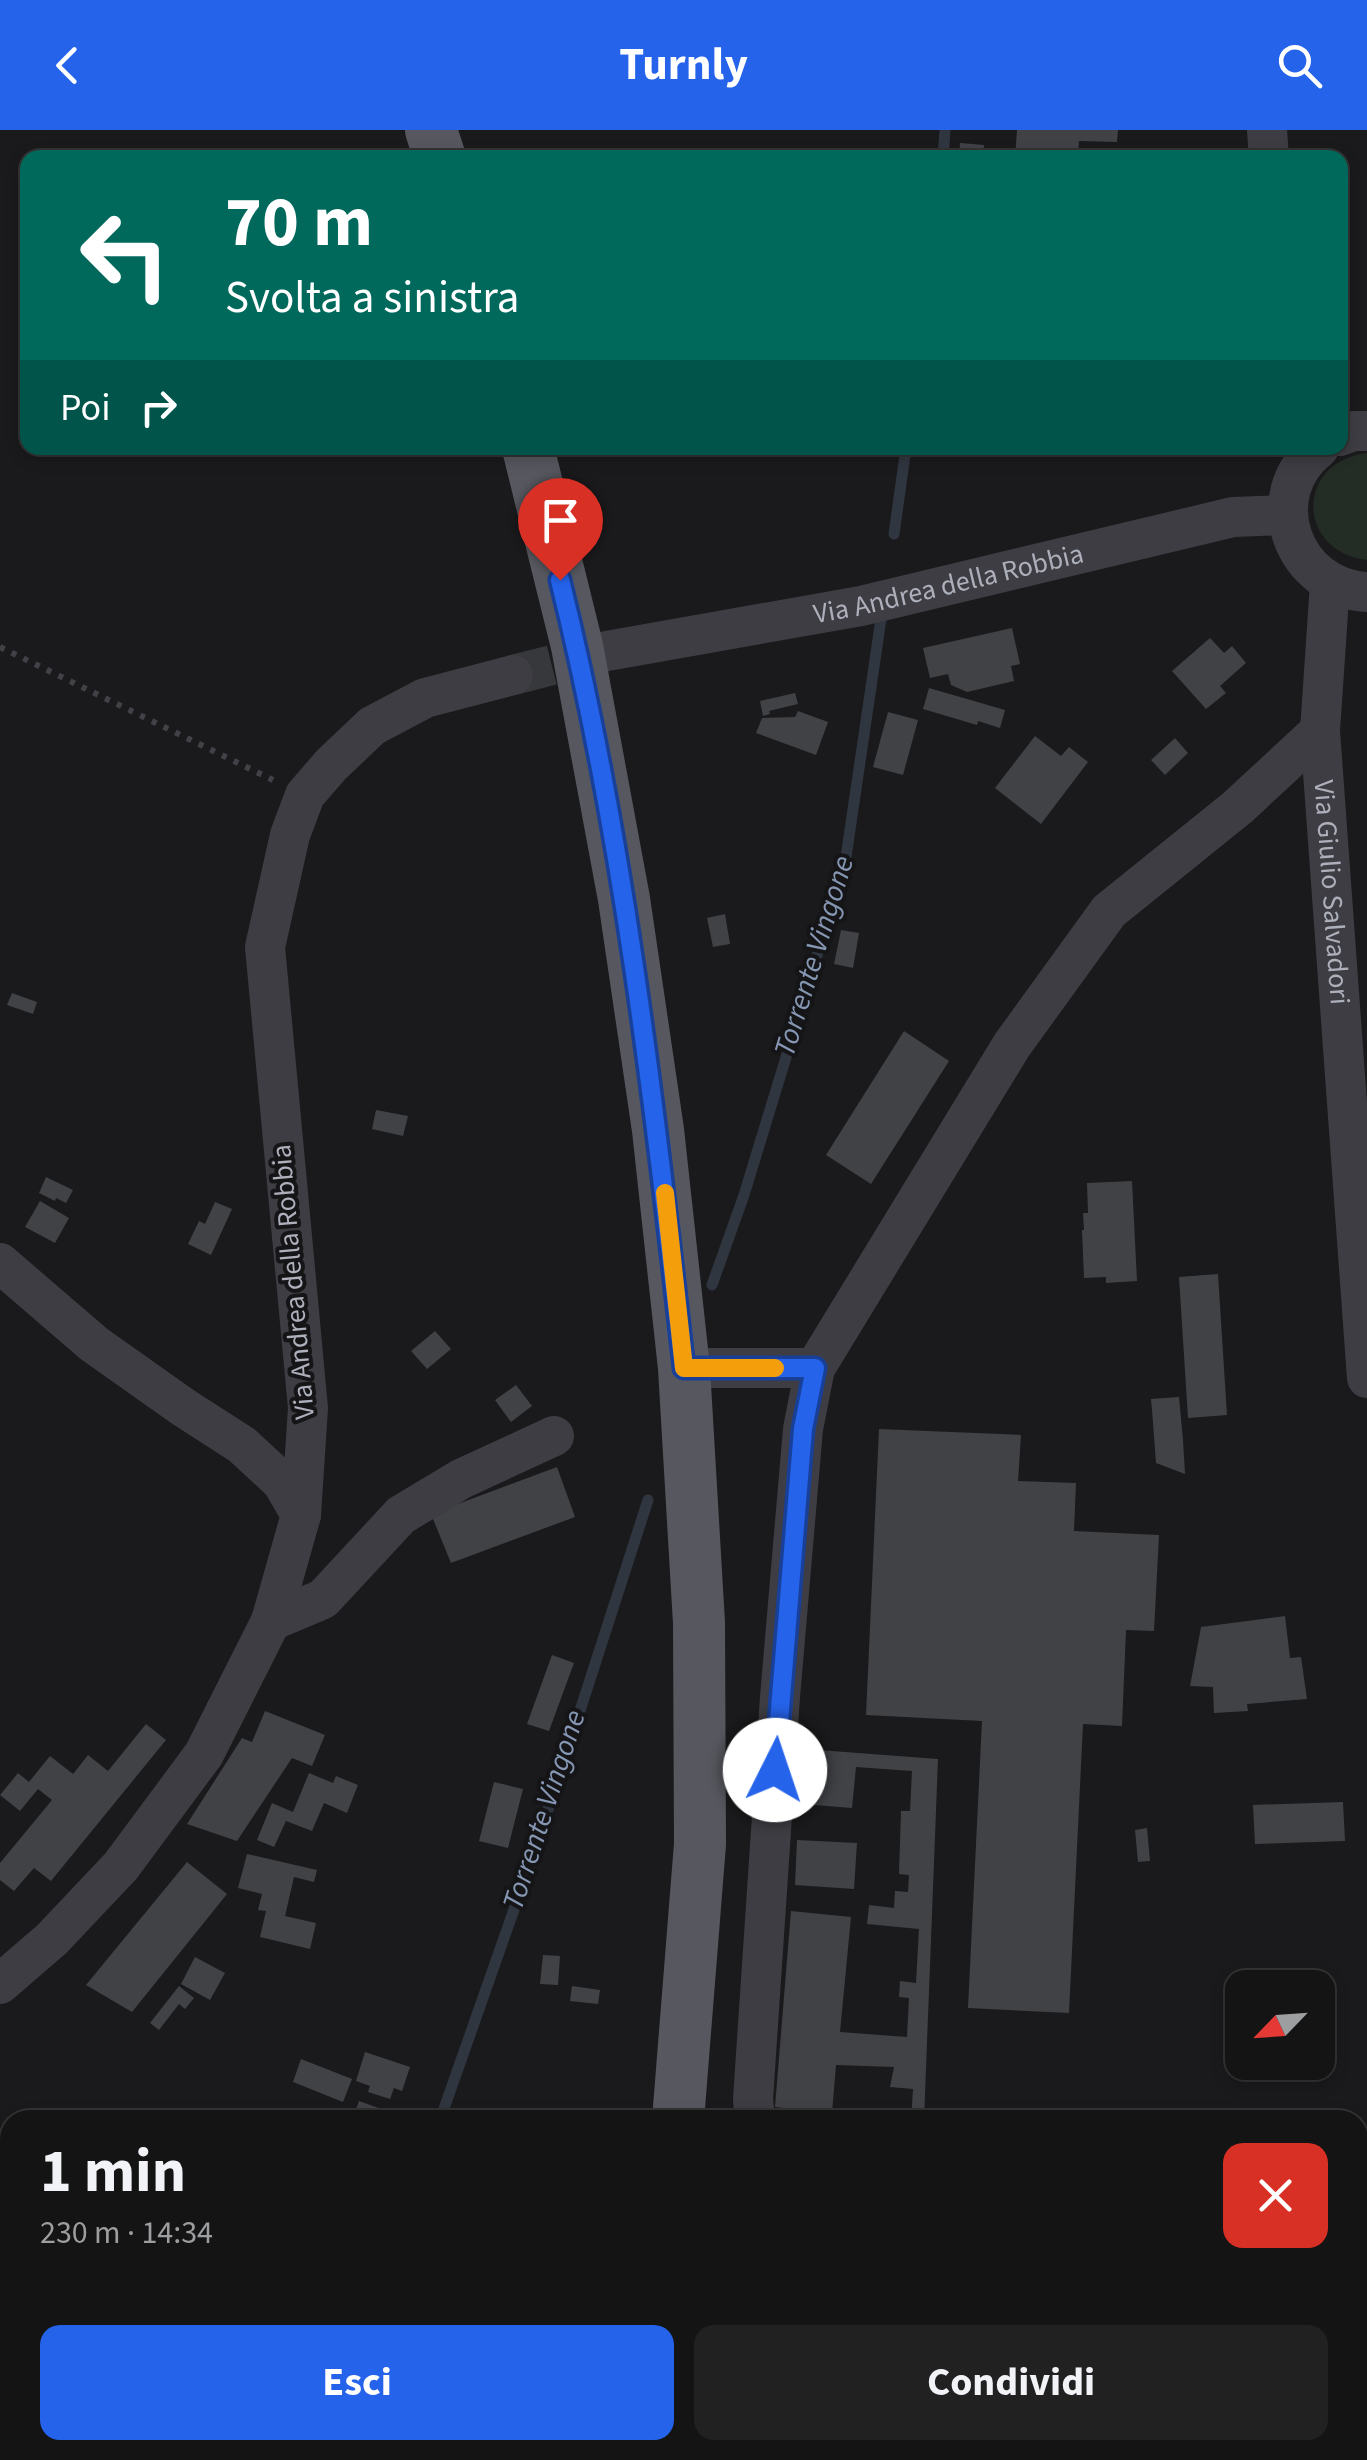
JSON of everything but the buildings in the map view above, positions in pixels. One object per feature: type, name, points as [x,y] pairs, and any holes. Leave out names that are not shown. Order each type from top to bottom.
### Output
[{"type":"main road","points":[[530,455],[576,646],[624,899],[658,1130],[684,1368],[699,1623],[700,1844],[679,2110]]},
{"type":"street","points":[[1312,455],[1298,470],[1289,492],[1287,515],[1294,542],[1308,566],[1348,587]]},
{"type":"street","name":"Via Andrea della Robbia","points":[[608,651],[861,606],[1233,517],[1287,515]]},
{"type":"street","name":"Via Giulio Salvadori","points":[[1348,587],[1320,730],[1367,1378]]},
{"type":"street","name":"Via Andrea della Robbia","points":[[0,1984],[52,1939],[121,1866],[204,1754],[270,1621],[301,1515],[308,1408],[265,946],[290,835],[305,795],[372,726],[425,698],[512,675]]},
{"type":"street","points":[[754,2110],[780,1697],[803,1429],[815,1368],[1012,1045],[1109,911],[1238,807],[1320,730]]},
{"type":"street","points":[[0,1263],[94,1344],[242,1445],[282,1482],[301,1515]]},
{"type":"street","points":[[684,1368],[815,1368]]},
{"type":"street","points":[[270,1621],[323,1598],[400,1515],[460,1479],[554,1436]]},
{"type":"path","points":[[0,647],[305,795]]},
{"type":"shaded area","points":[[1367,453],[1367,560],[1343,553],[1327,541],[1313,506],[1317,488],[1327,472],[1344,460]]},
{"type":"waterway","name":"Torrente Vingone","points":[[944,150],[945,130]]},
{"type":"waterway","name":"Torrente Vingone","points":[[894,534],[905,455]]},
{"type":"waterway","name":"Torrente Vingone","points":[[712,1285],[744,1195],[845,864],[881,619]]},
{"type":"waterway","name":"Torrente Vingone","points":[[444,2110],[536,1847],[648,1500]]},
{"type":"tunnel","points":[[513,675],[604,652]]},
{"type":"slow traffic","points":[[665,1193],[684,1368],[775,1368]]},
{"type":"route","points":[[560,580],[624,899],[658,1130],[684,1368],[815,1368],[803,1429],[775,1770]]}]
